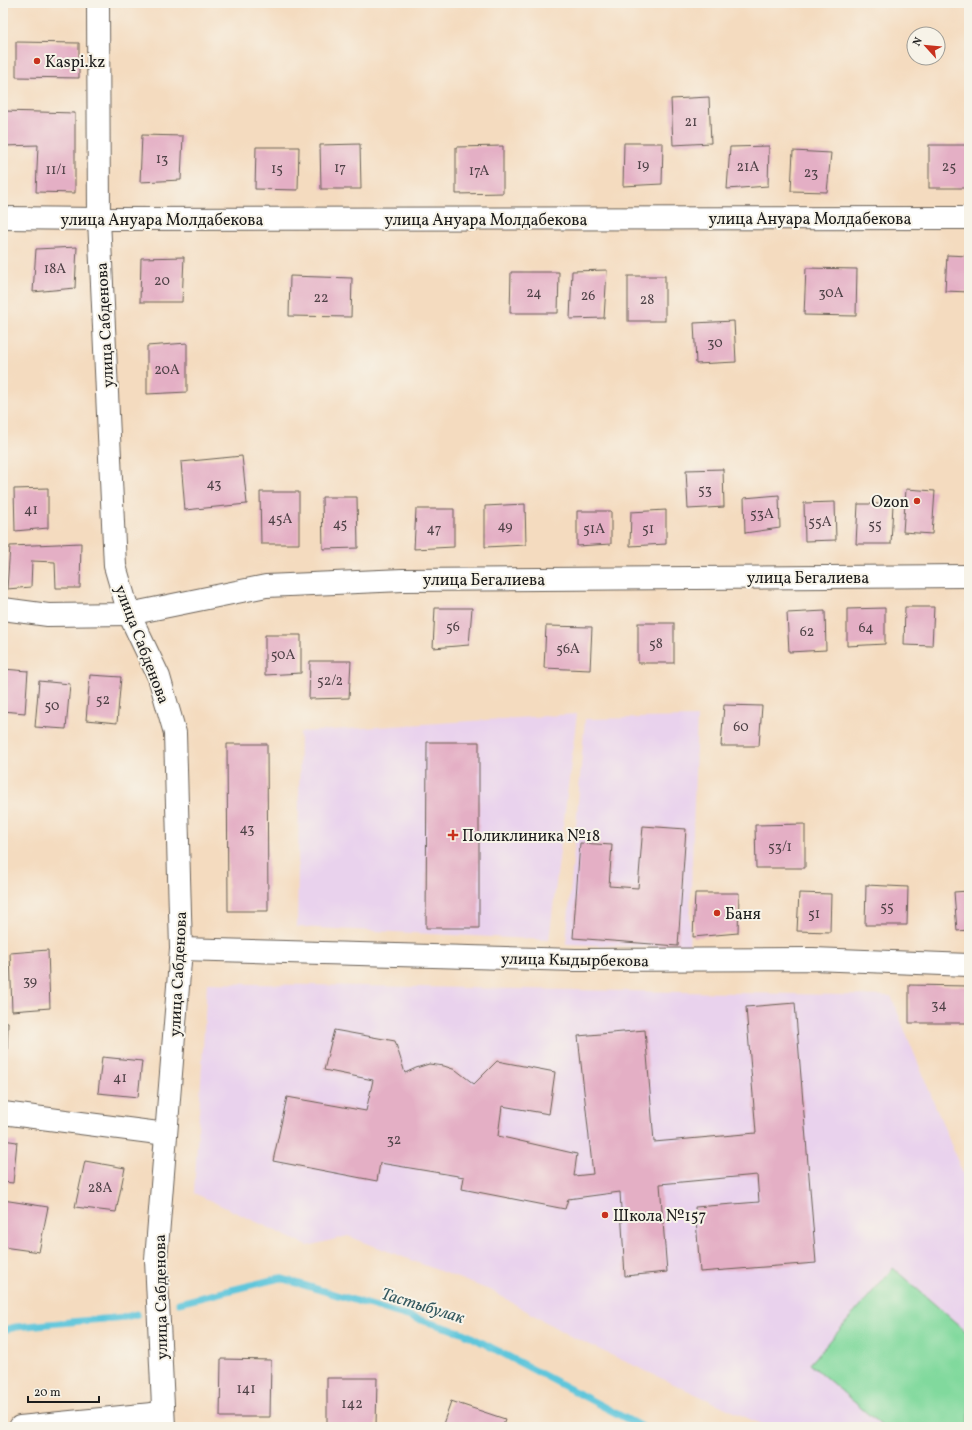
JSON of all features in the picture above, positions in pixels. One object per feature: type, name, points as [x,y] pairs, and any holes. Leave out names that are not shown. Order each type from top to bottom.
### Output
[{"type":"street","name":"улица Сабденова","points":[[98,3],[99,219],[115,566],[129,614],[159,677],[174,733],[181,948],[156,1260],[163,1420]]},
{"type":"street","name":"улица Ануара Молдабекова","points":[[3,218],[969,218]]},
{"type":"street","name":"улица Бегалиева","points":[[3,609],[48,615],[129,614],[266,586],[403,580],[969,576]]},
{"type":"street","name":"улица Кыдырбекова","points":[[181,948],[576,960],[813,959],[969,965]]},
{"type":"street","points":[[3,1113],[166,1134]]},
{"type":"street","points":[[20,1427],[163,1420]]},
{"type":"shaded area","points":[[577,714],[549,940],[297,927],[300,732]]},
{"type":"shaded area","points":[[697,717],[689,948],[566,944],[585,719]]},
{"type":"shaded area","name":"Школа №157","points":[[207,983],[891,996],[969,1189],[969,1427],[767,1427],[570,1336],[492,1291],[348,1236],[308,1246],[194,1193]]},
{"type":"green space","points":[[893,1268],[969,1334],[969,1427],[883,1427],[810,1364]]},
{"type":"building","points":[[16,42],[79,43],[79,78],[16,77]]},
{"type":"building","points":[[709,97],[711,143],[673,145],[671,99]]},
{"type":"building","points":[[3,111],[75,113],[75,193],[36,192],[38,145],[3,146]]},
{"type":"building","points":[[142,135],[183,136],[181,180],[140,182]]},
{"type":"building","points":[[624,143],[663,143],[662,184],[623,186]]},
{"type":"building","points":[[360,144],[361,189],[321,189],[320,145]]},
{"type":"building","points":[[929,145],[969,145],[969,188],[929,188]]},
{"type":"building","points":[[503,146],[503,193],[456,194],[456,147]]},
{"type":"building","points":[[769,146],[768,186],[727,189],[730,147]]},
{"type":"building","points":[[256,147],[299,147],[298,190],[255,189]]},
{"type":"building","points":[[793,151],[831,153],[827,192],[791,191]]},
{"type":"building","points":[[77,247],[75,288],[33,292],[36,249]]},
{"type":"building","points":[[947,255],[969,256],[969,292],[945,291]]},
{"type":"building","points":[[184,257],[182,302],[140,302],[141,258]]},
{"type":"building","points":[[806,268],[857,269],[856,316],[804,315]]},
{"type":"building","points":[[607,270],[604,318],[570,319],[572,271]]},
{"type":"building","points":[[511,272],[559,272],[558,313],[510,313]]},
{"type":"building","points":[[290,276],[352,278],[351,317],[289,316]]},
{"type":"building","points":[[628,276],[665,276],[665,321],[628,321]]},
{"type":"building","points":[[734,321],[736,362],[696,364],[694,323]]},
{"type":"building","points":[[187,343],[187,392],[147,394],[147,346]]},
{"type":"building","points":[[242,456],[247,504],[185,510],[181,462]]},
{"type":"building","points":[[723,469],[724,507],[688,509],[686,470]]},
{"type":"building","points":[[48,488],[48,528],[15,531],[14,489]]},
{"type":"building","points":[[906,489],[935,491],[932,534],[903,532]]},
{"type":"building","points":[[260,492],[299,492],[299,544],[261,544]]},
{"type":"building","points":[[779,495],[780,528],[745,533],[744,498]]},
{"type":"building","points":[[322,497],[357,497],[358,548],[323,549]]},
{"type":"building","points":[[835,502],[836,540],[805,541],[804,503]]},
{"type":"building","points":[[525,504],[526,545],[485,547],[485,506]]},
{"type":"building","points":[[858,504],[893,504],[891,544],[856,544]]},
{"type":"building","points":[[416,509],[454,509],[454,547],[414,549]]},
{"type":"building","points":[[666,510],[666,544],[630,546],[631,512]]},
{"type":"building","points":[[577,511],[611,511],[611,544],[577,546]]},
{"type":"building","points":[[81,543],[80,588],[56,588],[55,562],[32,561],[31,587],[7,589],[10,546]]},
{"type":"building","points":[[905,607],[934,607],[932,646],[904,645]]},
{"type":"building","points":[[435,608],[472,608],[469,645],[433,648]]},
{"type":"building","points":[[885,608],[885,644],[847,646],[847,609]]},
{"type":"building","points":[[825,611],[826,650],[789,652],[787,613]]},
{"type":"building","points":[[638,623],[674,623],[674,663],[638,663]]},
{"type":"building","points":[[546,626],[592,627],[590,670],[544,668]]},
{"type":"building","points":[[265,635],[301,635],[301,673],[265,675]]},
{"type":"building","points":[[310,661],[351,661],[349,698],[309,699]]},
{"type":"building","points":[[3,669],[28,671],[25,713],[3,711]]},
{"type":"building","points":[[90,675],[121,677],[117,723],[86,720]]},
{"type":"building","points":[[39,681],[70,684],[66,729],[35,727]]},
{"type":"building","points":[[724,705],[762,706],[759,746],[721,746]]},
{"type":"building","name":"Поликлиника №18","points":[[427,742],[479,742],[479,928],[426,928]]},
{"type":"building","points":[[227,744],[267,744],[268,911],[228,911]]},
{"type":"building","points":[[805,824],[805,868],[756,868],[755,825]]},
{"type":"building","points":[[643,826],[686,829],[678,946],[573,938],[580,843],[612,845],[609,886],[638,888]]},
{"type":"building","points":[[866,885],[908,887],[907,925],[865,925]]},
{"type":"building","points":[[969,891],[969,930],[957,931],[954,892]]},
{"type":"building","name":"Баня","points":[[695,893],[739,893],[738,933],[693,937]]},
{"type":"building","points":[[799,893],[831,894],[830,932],[797,931]]},
{"type":"building","points":[[48,950],[50,1008],[12,1011],[10,953]]},
{"type":"building","points":[[909,985],[968,986],[968,1023],[909,1023]]},
{"type":"building","name":"Школа №157","points":[[795,1003],[816,1263],[700,1272],[695,1207],[759,1202],[757,1175],[660,1184],[667,1272],[625,1276],[620,1192],[568,1199],[565,1209],[462,1189],[464,1177],[380,1163],[377,1181],[273,1161],[287,1097],[366,1111],[373,1080],[324,1070],[334,1030],[395,1041],[405,1073],[429,1064],[444,1066],[456,1070],[474,1084],[497,1061],[555,1072],[549,1114],[502,1106],[498,1136],[577,1154],[574,1176],[593,1174],[578,1036],[645,1030],[654,1142],[756,1133],[746,1007]]},
{"type":"building","points":[[3,1021],[8,1022],[7,1059],[3,1059]]},
{"type":"building","points":[[102,1057],[142,1061],[138,1097],[98,1093]]},
{"type":"building","points":[[3,1140],[17,1142],[13,1183],[3,1182]]},
{"type":"building","points":[[85,1161],[125,1168],[116,1212],[75,1207]]},
{"type":"building","points":[[3,1200],[48,1207],[39,1252],[3,1247]]},
{"type":"building","points":[[221,1359],[271,1360],[270,1417],[220,1417]]},
{"type":"building","points":[[327,1378],[377,1378],[376,1427],[327,1427]]},
{"type":"building","points":[[451,1401],[505,1419],[502,1427],[442,1427]]},
{"type":"waterway","name":"Тастыбулак","points":[[179,1303],[280,1278],[464,1333],[642,1427]]},
{"type":"waterway","name":"Тастыбулак","points":[[3,1330],[16,1327],[125,1317],[137,1314]]},
{"type":"place","name":"Kaspi.kz","points":[[37,61]]},
{"type":"place","name":"Ozon","points":[[917,501]]},
{"type":"place","name":"Поликлиника №18","points":[[453,835]]},
{"type":"place","name":"Баня","points":[[717,913]]},
{"type":"place","name":"Школа №157","points":[[605,1215]]}]
